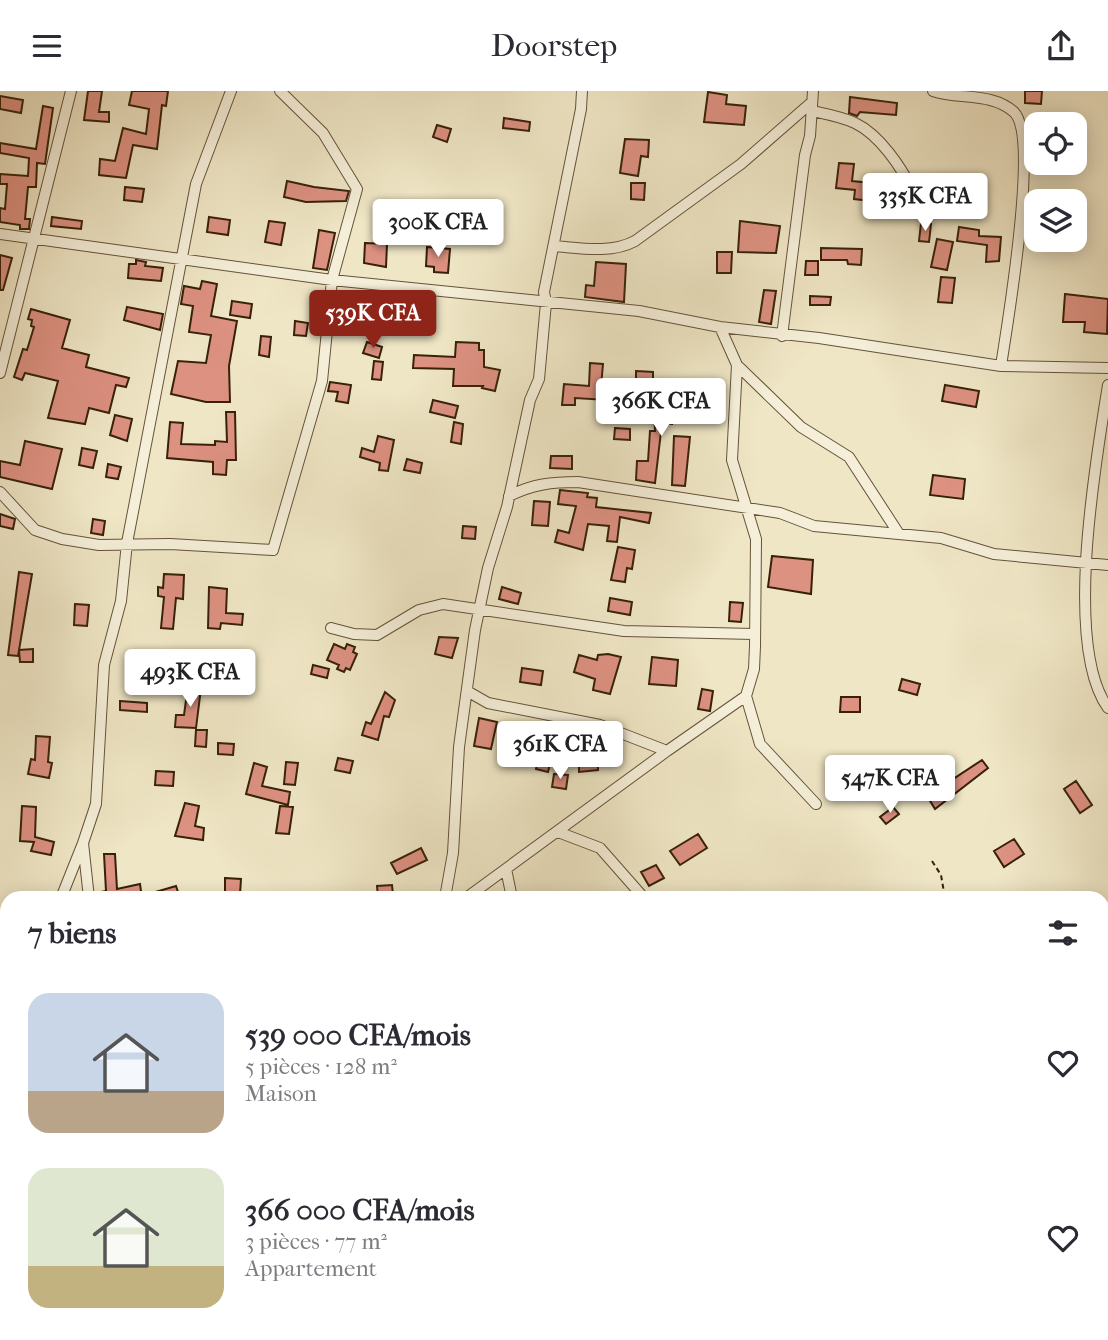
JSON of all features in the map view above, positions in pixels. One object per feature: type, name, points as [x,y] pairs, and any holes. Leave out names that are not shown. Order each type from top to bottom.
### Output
[{"type":"street","points":[[0,373],[71,91]]},
{"type":"street","points":[[64,891],[96,804],[104,665],[121,601],[127,543],[184,261],[196,184],[231,91]]},
{"type":"street","points":[[0,492],[35,530],[99,545],[127,543],[273,550],[322,381],[332,280],[358,189],[323,133],[280,91]]},
{"type":"street","points":[[446,891],[453,853],[459,747],[480,609],[530,400],[539,379],[546,303],[544,292],[582,109],[582,91]]},
{"type":"street","points":[[933,91],[947,96],[981,97],[999,103],[1014,112],[1022,122],[1025,174],[1001,366]]},
{"type":"street","points":[[554,246],[611,248],[624,247],[635,241],[741,164],[812,101]]},
{"type":"street","points":[[812,101],[856,123],[876,139],[913,191]]},
{"type":"street","points":[[782,336],[812,101]]},
{"type":"street","points":[[0,234],[332,280],[639,311],[720,327],[819,338],[1001,366],[1108,368]]},
{"type":"street","points":[[720,327],[737,365],[801,427],[849,457],[899,534]]},
{"type":"street","points":[[737,365],[732,460],[756,539],[754,669],[746,696],[761,744],[816,804]]},
{"type":"street","points":[[1108,385],[1087,563],[1085,627],[1088,660],[1108,708]]},
{"type":"street","points":[[509,496],[530,485],[579,482],[791,516],[814,526],[941,538],[994,554],[1108,565]]},
{"type":"street","points":[[331,628],[355,634],[377,635],[419,610],[443,604],[511,617],[624,631],[754,633]]},
{"type":"street","points":[[467,691],[488,703],[600,725],[667,751]]},
{"type":"street","points":[[476,891],[746,696]]},
{"type":"street","points":[[558,832],[600,848],[638,891]]},
{"type":"street","points":[[83,843],[88,891]]},
{"type":"street","points":[[506,869],[511,891]]},
{"type":"path","points":[[932,861],[941,875],[944,891]]},
{"type":"building","points":[[88,91],[102,91],[99,112],[109,112],[109,122],[84,120]]},
{"type":"building","points":[[132,91],[168,91],[166,106],[162,105],[157,149],[133,145],[126,178],[99,175],[100,159],[115,161],[123,128],[146,134],[149,109],[129,105]]},
{"type":"building","points":[[1025,91],[1042,91],[1041,104],[1025,103]]},
{"type":"building","points":[[708,92],[727,95],[726,104],[746,106],[744,125],[704,122]]},
{"type":"building","points":[[0,96],[23,100],[21,113],[0,109]]},
{"type":"building","points":[[850,97],[897,103],[896,115],[860,112],[857,116],[849,113]]},
{"type":"building","points":[[43,106],[53,108],[45,164],[37,163],[36,187],[28,187],[25,219],[30,219],[29,229],[20,229],[20,225],[0,222],[0,208],[5,209],[7,184],[0,184],[0,174],[28,176],[29,158],[0,153],[0,143],[36,149]]},
{"type":"building","points":[[504,118],[530,122],[529,131],[503,128]]},
{"type":"building","points":[[437,125],[451,129],[447,142],[433,137]]},
{"type":"building","points":[[625,139],[649,140],[648,157],[641,156],[638,176],[620,173]]},
{"type":"building","points":[[839,163],[854,164],[852,181],[882,184],[880,202],[854,199],[855,190],[836,188]]},
{"type":"building","points":[[287,181],[349,191],[346,201],[306,202],[284,197]]},
{"type":"building","points":[[631,183],[645,183],[644,200],[631,199]]},
{"type":"building","points":[[125,187],[144,189],[142,202],[124,200]]},
{"type":"building","points":[[52,217],[82,221],[81,229],[51,226]]},
{"type":"building","points":[[209,217],[230,220],[228,235],[207,232]]},
{"type":"building","points":[[269,221],[285,223],[281,245],[265,242]]},
{"type":"building","points":[[740,221],[780,226],[776,253],[738,252]]},
{"type":"building","points":[[921,223],[931,224],[929,242],[919,241]]},
{"type":"building","points":[[959,227],[979,230],[979,236],[1001,237],[999,261],[986,262],[987,245],[957,241]]},
{"type":"building","points":[[319,230],[335,233],[327,270],[313,268]]},
{"type":"building","points":[[937,239],[953,242],[947,270],[931,267]]},
{"type":"building","points":[[365,243],[387,244],[386,267],[364,263]]},
{"type":"building","points":[[427,247],[450,249],[448,273],[434,272],[434,267],[426,266]]},
{"type":"building","points":[[821,248],[862,249],[861,265],[848,264],[847,260],[821,260]]},
{"type":"building","points":[[717,252],[732,252],[731,273],[717,273]]},
{"type":"building","points":[[0,255],[12,258],[3,290],[0,290]]},
{"type":"building","points":[[136,260],[146,262],[145,266],[163,268],[161,281],[128,278],[129,264],[136,264]]},
{"type":"building","points":[[806,261],[818,261],[818,275],[805,275]]},
{"type":"building","points":[[596,262],[626,264],[624,302],[585,297],[586,285],[594,286]]},
{"type":"building","points":[[941,277],[955,278],[952,303],[938,302]]},
{"type":"building","points":[[202,281],[217,284],[211,316],[237,321],[229,366],[230,402],[206,402],[171,394],[178,361],[206,363],[211,335],[189,332],[193,306],[181,304],[184,286],[200,289]]},
{"type":"building","points":[[764,290],[776,291],[771,324],[759,322]]},
{"type":"building","points":[[1065,294],[1108,299],[1107,334],[1084,332],[1085,322],[1063,322]]},
{"type":"building","points":[[810,296],[831,297],[830,305],[810,305]]},
{"type":"building","points":[[232,301],[252,304],[250,318],[230,315]]},
{"type":"building","points":[[127,307],[163,314],[160,330],[124,320]]},
{"type":"building","points":[[31,309],[70,320],[62,348],[89,355],[86,367],[129,378],[126,387],[116,385],[109,413],[89,408],[85,424],[48,418],[58,381],[25,373],[22,380],[14,377],[34,327],[31,326],[32,320],[28,319]]},
{"type":"building","points":[[295,321],[308,323],[306,336],[294,335]]},
{"type":"building","points":[[261,336],[271,337],[269,357],[259,355]]},
{"type":"building","points":[[367,342],[382,347],[379,358],[363,353]]},
{"type":"building","points":[[456,342],[479,343],[479,350],[484,350],[484,367],[500,370],[495,391],[482,388],[483,386],[453,386],[454,369],[413,368],[414,355],[455,357]]},
{"type":"building","points":[[374,361],[383,362],[381,380],[372,379]]},
{"type":"building","points":[[590,363],[603,364],[601,387],[608,388],[607,400],[575,398],[575,405],[562,405],[564,384],[589,386]]},
{"type":"building","points":[[636,371],[653,372],[653,386],[636,385]]},
{"type":"building","points":[[330,382],[351,385],[348,403],[336,401],[338,392],[328,391]]},
{"type":"building","points":[[945,385],[979,391],[976,407],[942,401]]},
{"type":"building","points":[[679,398],[693,398],[693,417],[672,417],[672,424],[662,423],[655,483],[636,480],[637,461],[648,461],[650,431],[655,431],[654,409],[679,407]]},
{"type":"building","points":[[433,400],[458,406],[455,418],[430,412]]},
{"type":"building","points":[[226,412],[235,412],[236,460],[227,460],[226,475],[213,474],[213,462],[167,458],[170,422],[183,423],[181,444],[215,445],[215,441],[227,442]]},
{"type":"building","points":[[115,415],[132,419],[127,441],[110,435]]},
{"type":"building","points":[[454,422],[463,424],[461,444],[451,442]]},
{"type":"building","points":[[615,428],[630,429],[630,440],[614,439]]},
{"type":"building","points":[[378,436],[394,440],[388,471],[379,470],[380,463],[360,457],[362,448],[374,452]]},
{"type":"building","points":[[674,436],[690,437],[685,486],[672,485]]},
{"type":"building","points":[[25,441],[62,449],[52,489],[0,477],[0,461],[20,465]]},
{"type":"building","points":[[82,448],[97,451],[93,468],[79,465]]},
{"type":"building","points":[[551,456],[572,456],[572,469],[550,468]]},
{"type":"building","points":[[407,459],[422,463],[420,473],[404,470]]},
{"type":"building","points":[[108,464],[121,467],[118,479],[106,477]]},
{"type":"building","points":[[933,475],[965,479],[963,499],[930,495]]},
{"type":"building","points":[[560,490],[588,493],[587,497],[597,498],[596,507],[651,513],[649,523],[620,517],[617,542],[607,541],[609,526],[588,524],[583,550],[555,542],[558,530],[569,533],[576,506],[558,504]]},
{"type":"building","points":[[534,501],[550,502],[548,526],[532,525]]},
{"type":"building","points":[[0,514],[15,519],[13,529],[0,526]]},
{"type":"building","points":[[93,519],[105,521],[103,535],[91,533]]},
{"type":"building","points":[[463,526],[476,527],[475,539],[462,538]]},
{"type":"building","points":[[618,547],[635,550],[632,569],[627,568],[625,582],[611,580]]},
{"type":"building","points":[[772,556],[813,560],[811,594],[768,587]]},
{"type":"building","points":[[19,572],[32,574],[18,656],[8,655]]},
{"type":"building","points":[[164,574],[184,575],[183,599],[176,598],[173,629],[161,628],[164,597],[158,596],[158,587],[163,588]]},
{"type":"building","points":[[209,587],[227,589],[226,613],[243,614],[242,625],[221,623],[220,629],[208,628]]},
{"type":"building","points":[[502,587],[521,593],[518,604],[499,599]]},
{"type":"building","points":[[610,598],[632,602],[630,615],[608,611]]},
{"type":"building","points":[[730,602],[743,603],[741,622],[729,621]]},
{"type":"building","points":[[75,604],[89,605],[87,626],[74,625]]},
{"type":"building","points":[[439,637],[458,638],[452,658],[435,654]]},
{"type":"building","points":[[334,644],[345,649],[347,644],[355,647],[353,652],[357,654],[350,670],[346,668],[344,672],[337,669],[339,665],[327,660]]},
{"type":"building","points":[[33,649],[33,662],[20,662],[19,650]]},
{"type":"building","points":[[579,655],[597,660],[598,655],[621,657],[610,694],[593,690],[595,679],[574,672]]},
{"type":"building","points":[[652,657],[678,660],[676,686],[649,684]]},
{"type":"building","points":[[313,665],[329,669],[327,678],[311,674]]},
{"type":"building","points":[[522,668],[543,671],[541,685],[520,682]]},
{"type":"building","points":[[902,679],[920,684],[917,695],[899,690]]},
{"type":"building","points":[[188,686],[201,688],[196,728],[175,727],[176,715],[184,715]]},
{"type":"building","points":[[702,689],[713,691],[710,711],[698,709]]},
{"type":"building","points":[[385,692],[395,700],[389,717],[384,716],[378,740],[362,735],[366,722],[371,724]]},
{"type":"building","points":[[841,697],[860,697],[860,712],[840,712]]},
{"type":"building","points":[[120,701],[147,703],[147,712],[120,710]]},
{"type":"building","points":[[479,718],[497,722],[491,749],[474,746]]},
{"type":"building","points":[[196,730],[207,730],[206,747],[195,746]]},
{"type":"building","points":[[36,736],[50,737],[48,762],[52,763],[49,778],[28,774],[31,759],[35,760]]},
{"type":"building","points":[[218,743],[234,744],[233,755],[218,754]]},
{"type":"building","points":[[588,748],[597,748],[598,770],[579,772],[579,752],[588,752]]},
{"type":"building","points":[[540,749],[553,751],[548,772],[536,769]]},
{"type":"building","points":[[338,758],[353,761],[350,773],[335,770]]},
{"type":"building","points":[[982,760],[988,768],[935,809],[918,781],[940,766],[950,781]]},
{"type":"building","points":[[286,762],[298,763],[295,785],[284,784]]},
{"type":"building","points":[[254,763],[267,767],[262,786],[290,792],[288,805],[246,794]]},
{"type":"building","points":[[156,771],[174,772],[173,786],[155,785]]},
{"type":"building","points":[[554,774],[568,775],[566,789],[552,787]]},
{"type":"building","points":[[1076,781],[1092,805],[1080,813],[1064,789]]},
{"type":"building","points":[[185,803],[199,806],[195,826],[204,828],[203,840],[175,836]]},
{"type":"building","points":[[22,806],[36,807],[35,837],[54,842],[51,855],[31,851],[34,842],[20,841]]},
{"type":"building","points":[[280,806],[293,807],[289,834],[276,833]]},
{"type":"building","points":[[893,807],[899,814],[886,824],[880,817]]},
{"type":"building","points":[[698,834],[707,848],[680,865],[670,851]]},
{"type":"building","points":[[1014,839],[1024,854],[1004,867],[994,851]]},
{"type":"building","points":[[421,848],[427,860],[397,874],[391,863]]},
{"type":"building","points":[[104,854],[115,854],[117,889],[140,884],[141,891],[106,891]]},
{"type":"building","points":[[656,865],[664,878],[649,886],[641,872]]},
{"type":"building","points":[[225,878],[241,879],[240,891],[225,891]]},
{"type":"building","points":[[392,885],[393,891],[377,891],[377,886]]},
{"type":"building","points":[[176,886],[178,891],[159,891]]}]
